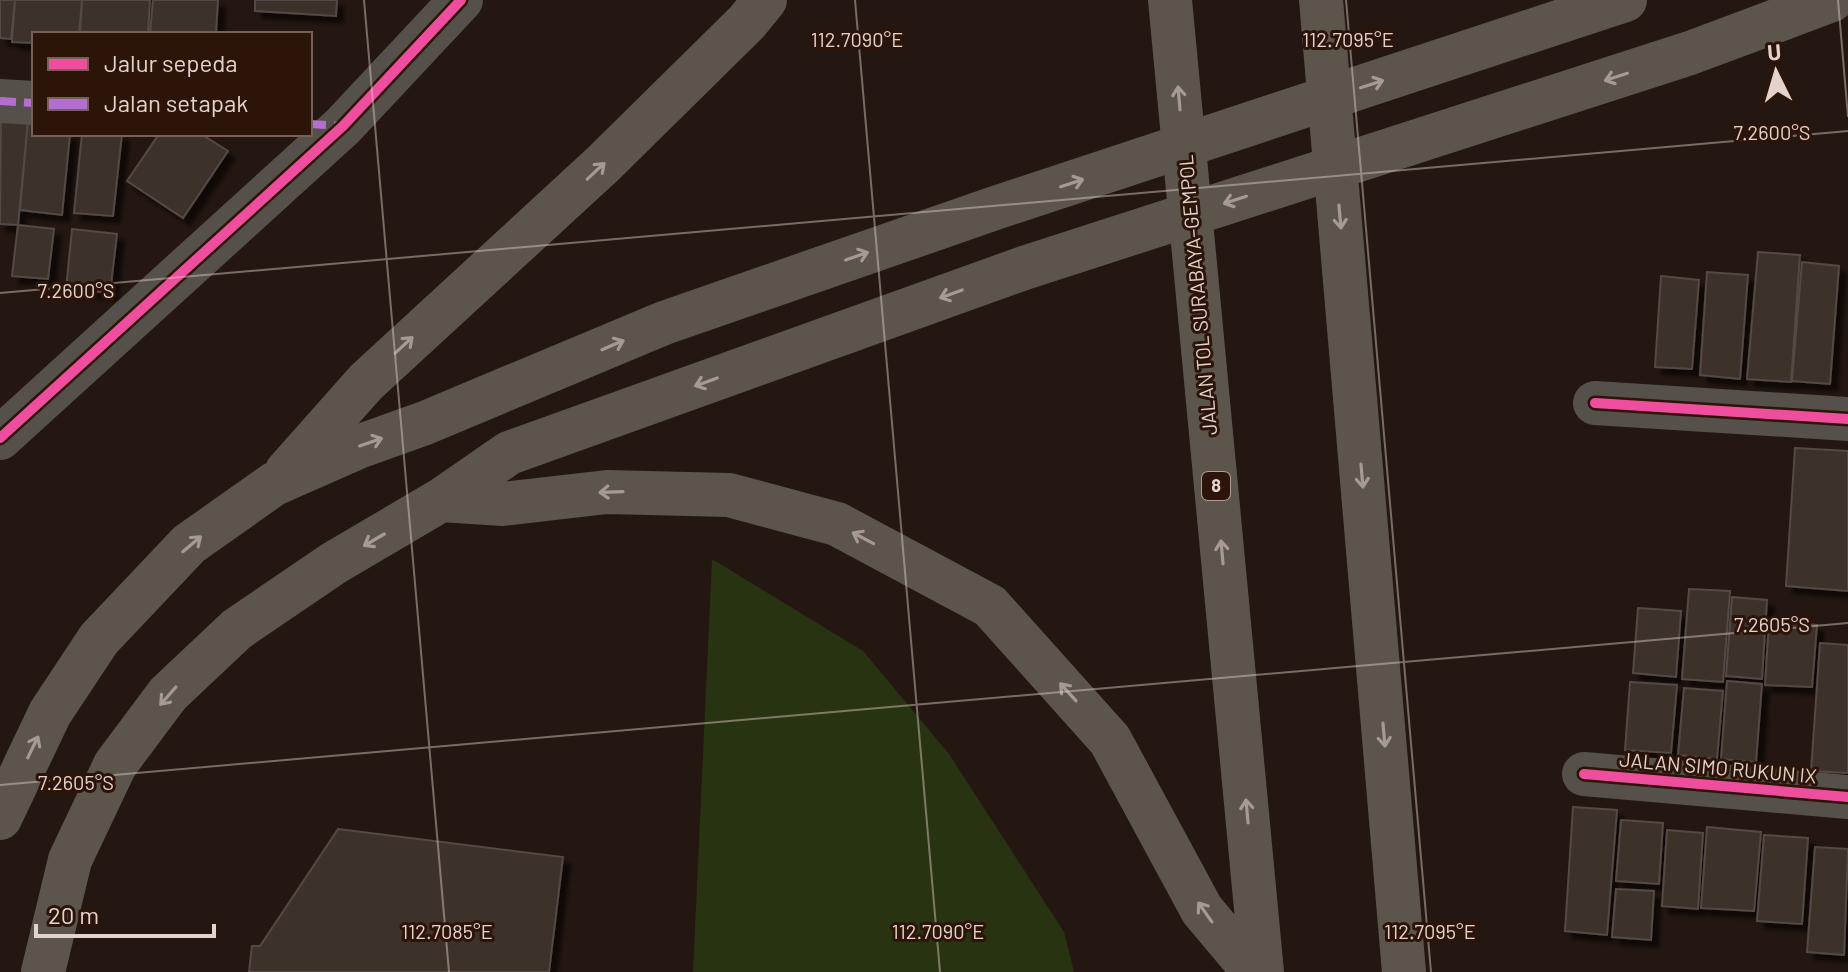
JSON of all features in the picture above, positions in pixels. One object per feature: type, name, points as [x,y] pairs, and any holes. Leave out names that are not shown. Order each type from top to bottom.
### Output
[{"type":"highway","points":[[274,484],[366,382],[603,164],[747,22],[765,0]]},
{"type":"highway","name":"JALAN TOL SURABAYA–GEMPOL","points":[[1170,0],[1262,972]]},
{"type":"highway","points":[[1321,0],[1404,972]]},
{"type":"highway","points":[[0,818],[50,713],[99,639],[189,544],[274,484],[664,323],[998,207],[1625,0]]},
{"type":"highway","points":[[43,972],[70,860],[115,765],[168,694],[237,629],[334,563],[441,500],[509,453],[1024,268],[1690,53],[1832,0]]},
{"type":"highway","points":[[441,500],[503,504],[607,492],[729,495],[837,524],[990,606],[1110,740],[1202,910],[1254,972]]},
{"type":"street","points":[[0,438],[461,0]]},
{"type":"street","points":[[0,101],[32,103]]},
{"type":"street","points":[[1595,403],[1848,419]]},
{"type":"street","name":"JALAN SIMO RUKUN IX","points":[[1584,774],[1848,797]]},
{"type":"green space","points":[[712,559],[863,651],[949,754],[1064,932],[1074,972],[693,972]]},
{"type":"building","points":[[0,0],[15,0],[11,39],[0,38]]},
{"type":"building","points":[[15,0],[82,0],[80,32],[32,32],[32,43],[12,42]]},
{"type":"building","points":[[82,0],[150,0],[148,32],[79,32]]},
{"type":"building","points":[[153,0],[218,0],[216,32],[150,32]]},
{"type":"building","points":[[255,0],[337,0],[336,16],[255,11]]},
{"type":"building","points":[[1,118],[28,121],[18,225],[0,224]]},
{"type":"building","points":[[28,121],[32,122],[32,136],[70,136],[62,215],[20,210]]},
{"type":"building","points":[[82,136],[122,136],[113,216],[74,213]]},
{"type":"building","points":[[158,136],[204,136],[228,151],[183,218],[127,181]]},
{"type":"building","points":[[18,225],[54,229],[48,279],[12,276]]},
{"type":"building","points":[[72,229],[117,234],[110,293],[66,289]]},
{"type":"building","points":[[1758,252],[1800,255],[1791,382],[1747,379]]},
{"type":"building","points":[[1802,262],[1839,266],[1830,384],[1792,381]]},
{"type":"building","points":[[1707,272],[1748,275],[1740,379],[1700,375]]},
{"type":"building","points":[[1661,276],[1699,280],[1692,369],[1655,367]]},
{"type":"building","points":[[1795,448],[1848,451],[1848,591],[1786,586]]},
{"type":"building","points":[[1689,589],[1730,591],[1723,682],[1682,679]]},
{"type":"building","points":[[1732,597],[1767,600],[1762,679],[1726,676]]},
{"type":"building","points":[[1638,608],[1681,611],[1676,677],[1633,673]]},
{"type":"building","points":[[1769,621],[1817,625],[1812,687],[1765,685]]},
{"type":"building","points":[[1820,643],[1848,645],[1848,773],[1811,771]]},
{"type":"building","points":[[1727,681],[1762,684],[1756,762],[1721,759]]},
{"type":"building","points":[[1630,682],[1677,685],[1671,753],[1625,750]]},
{"type":"building","points":[[1684,688],[1723,691],[1717,759],[1678,755]]},
{"type":"building","points":[[1573,807],[1617,810],[1607,935],[1565,931]]},
{"type":"building","points":[[1621,820],[1663,823],[1659,884],[1616,881]]},
{"type":"building","points":[[1707,827],[1761,832],[1754,911],[1701,908]]},
{"type":"building","points":[[338,829],[563,857],[549,972],[249,972],[252,946],[260,946]]},
{"type":"building","points":[[1667,830],[1703,833],[1698,909],[1662,906]]},
{"type":"building","points":[[1764,835],[1808,838],[1802,924],[1757,921]]},
{"type":"building","points":[[1815,847],[1848,849],[1844,955],[1807,952]]},
{"type":"building","points":[[1616,889],[1654,891],[1651,940],[1612,937]]},
{"type":"marked path","points":[[0,101],[32,103]]},
{"type":"marked path","points":[[312,124],[343,126]]},
{"type":"cycle path","points":[[0,438],[343,126],[461,0]]},
{"type":"cycle path","points":[[1595,403],[1848,419]]},
{"type":"cycle path","points":[[1584,774],[1848,797]]}]
